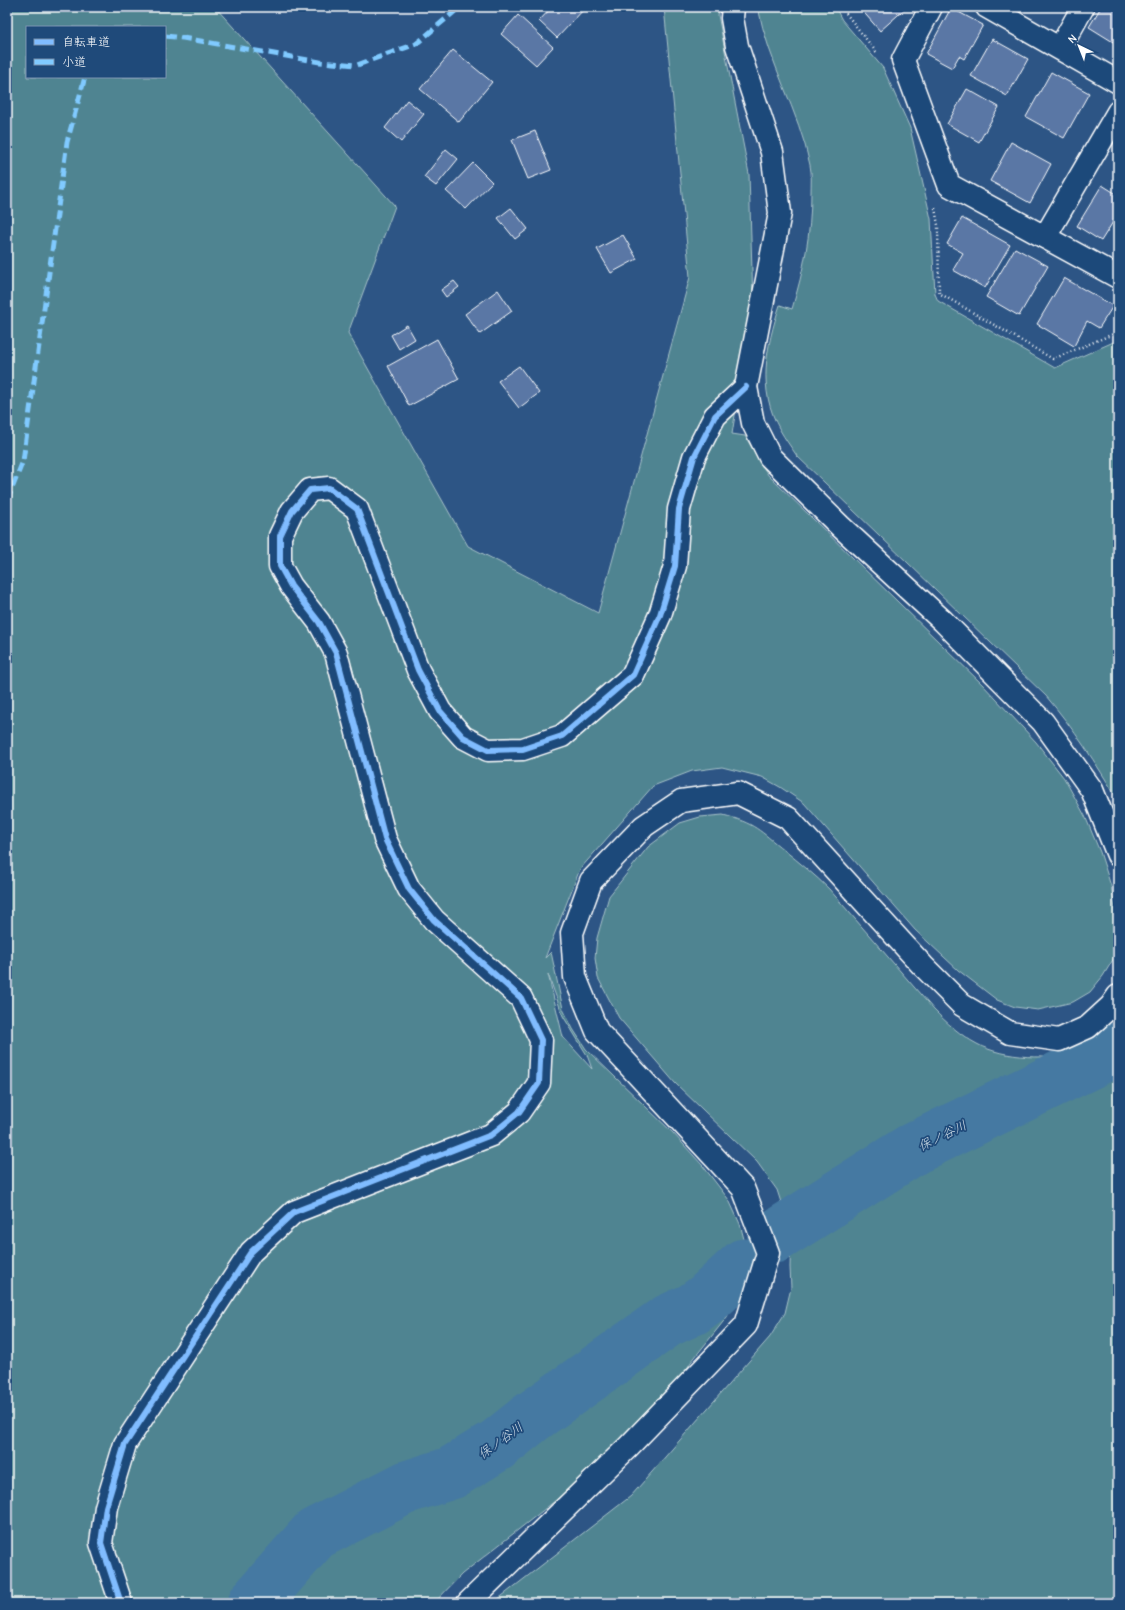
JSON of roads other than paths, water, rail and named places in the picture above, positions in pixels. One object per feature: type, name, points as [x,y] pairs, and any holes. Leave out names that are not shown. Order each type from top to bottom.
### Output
[{"type":"street","points":[[733,7],[732,18],[737,46],[772,152],[780,213],[746,387],[753,424],[770,457],[840,526],[943,621],[1043,722],[1092,790],[1118,856]]},
{"type":"street","points":[[932,7],[903,60],[949,185],[1118,277]]},
{"type":"street","points":[[987,7],[1118,82]]},
{"type":"street","points":[[1060,48],[1083,7]]},
{"type":"street","points":[[1045,237],[1118,112]]},
{"type":"street","points":[[117,1595],[101,1543],[106,1507],[125,1444],[251,1252],[294,1212],[491,1135],[519,1112],[539,1083],[541,1040],[521,998],[434,920],[409,889],[385,839],[336,653],[319,622],[291,586],[280,566],[280,536],[292,511],[310,490],[329,488],[357,509],[418,670],[440,711],[462,737],[488,750],[523,749],[562,736],[632,675],[660,616],[675,566],[679,508],[694,457],[715,416],[746,387]]},
{"type":"street","points":[[468,1603],[628,1447],[746,1325],[768,1253],[743,1188],[597,1031],[575,977],[572,933],[591,881],[644,826],[681,801],[738,793],[788,818],[923,966],[962,1005],[1010,1033],[1059,1040],[1088,1027],[1111,1006],[1118,996]]},
{"type":"waterway","name":"保ノ谷川","points":[[774,1237],[913,1149],[1118,1049]]},
{"type":"waterway","name":"保ノ谷川","points":[[254,1603],[315,1534],[407,1487],[451,1473],[497,1445],[532,1417],[667,1321],[693,1309],[708,1298],[744,1265]]}]
